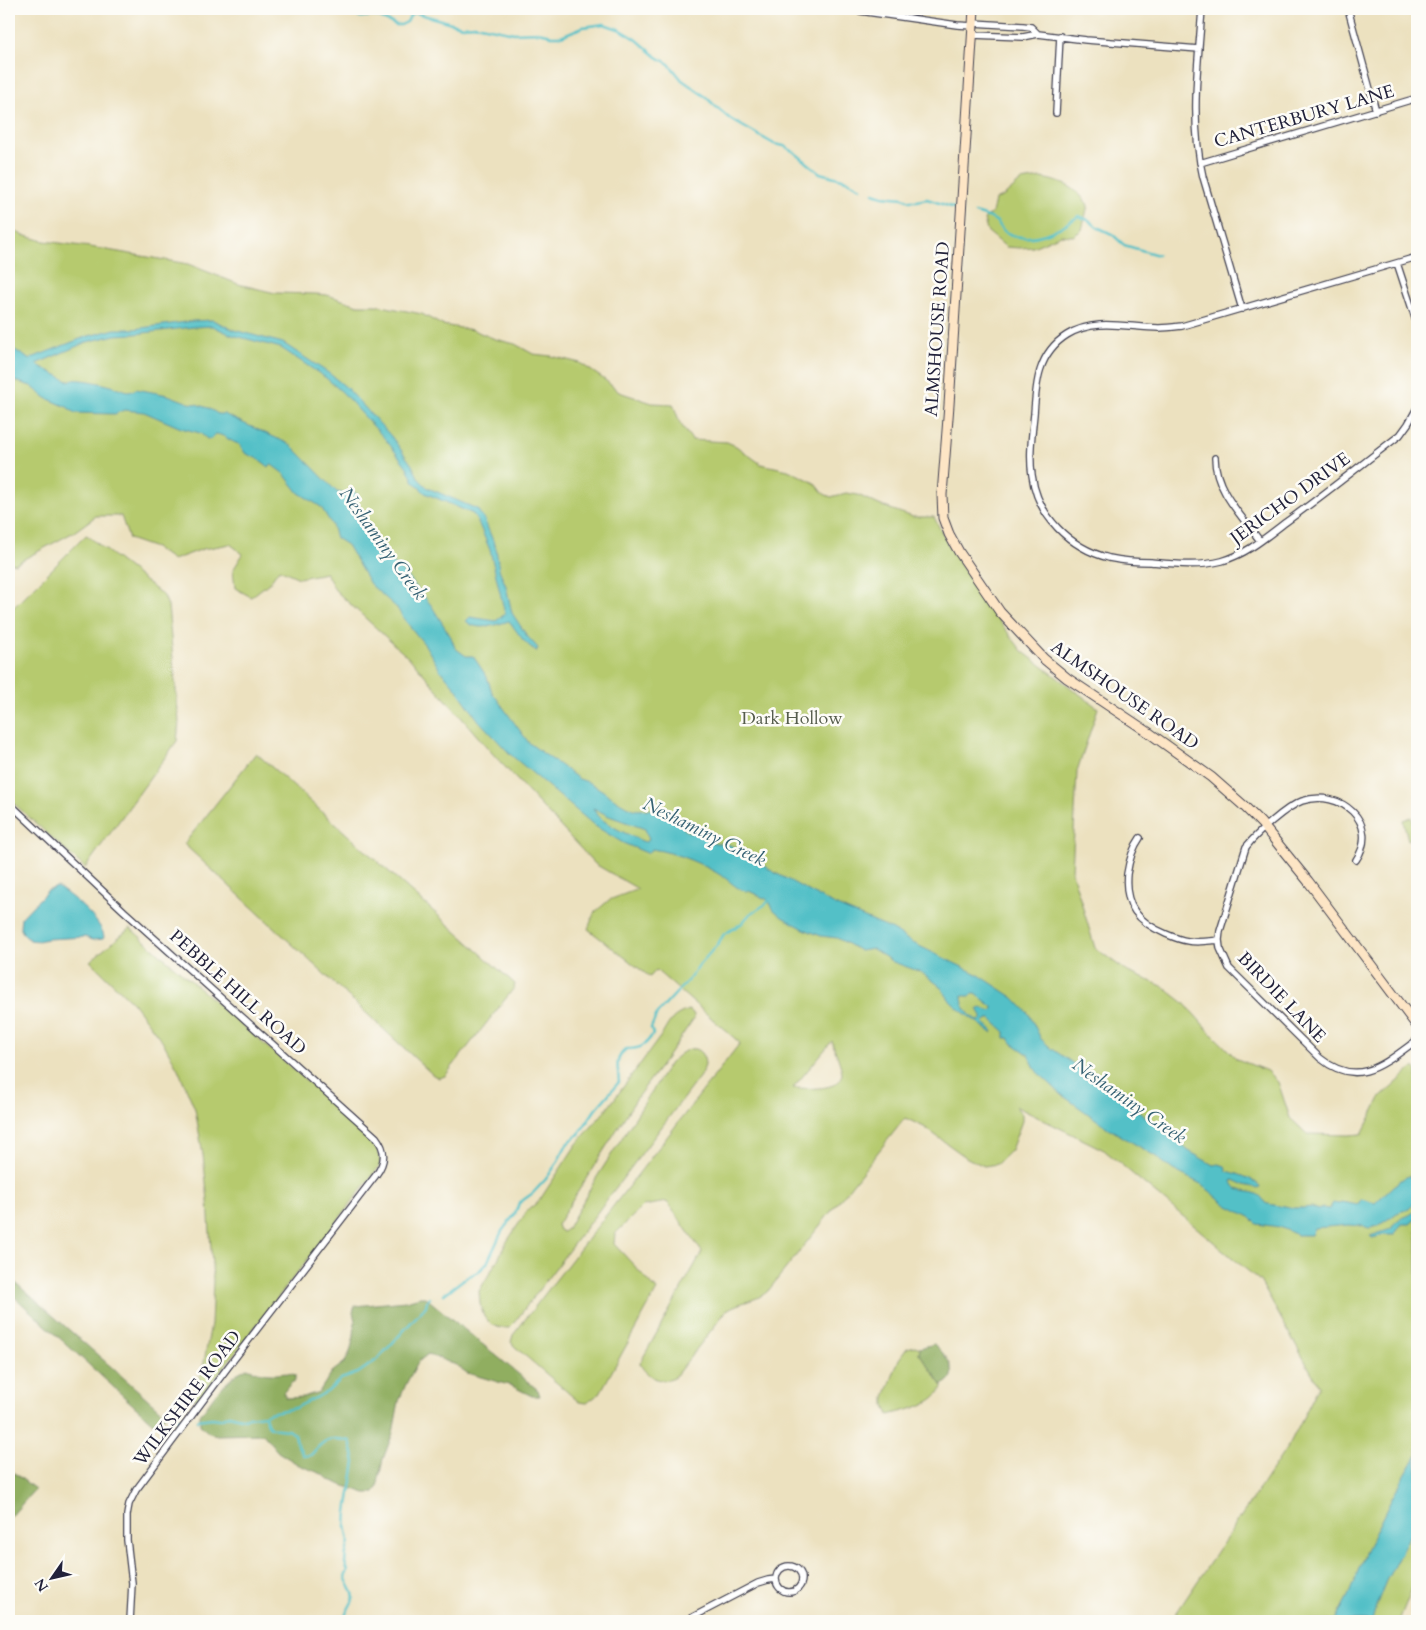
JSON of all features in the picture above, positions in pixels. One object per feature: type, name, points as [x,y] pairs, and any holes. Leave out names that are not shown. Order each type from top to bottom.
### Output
[{"type":"main road","name":"ALMSHOUSE ROAD","points":[[974,9],[942,495],[943,518],[946,526],[956,547],[1000,612],[1010,625],[1044,659],[1067,678],[1211,777],[1244,806],[1265,828],[1308,881],[1417,1026]]},
{"type":"street","points":[[846,9],[1022,37],[1038,34],[1086,40],[1199,49]]},
{"type":"street","points":[[1202,9],[1196,97],[1197,144],[1200,163],[1242,309]]},
{"type":"street","points":[[1348,9],[1376,111]]},
{"type":"street","points":[[972,28],[1023,26],[1031,27],[1038,34]]},
{"type":"street","points":[[1056,113],[1060,36]]},
{"type":"street","name":"CANTERBURY LANE","points":[[1200,163],[1417,98]]},
{"type":"street","name":"JERICHO DRIVE","points":[[1417,257],[1242,309],[1169,328],[1094,324],[1075,330],[1058,341],[1047,354],[1036,380],[1031,460],[1032,473],[1038,499],[1052,523],[1072,541],[1084,548],[1108,558],[1142,562],[1209,563],[1233,557],[1260,541],[1400,435],[1415,416],[1417,408]]},
{"type":"street","points":[[1397,263],[1417,324]]},
{"type":"street","points":[[1215,458],[1215,469],[1220,484],[1260,541]]},
{"type":"street","name":"BIRDIE LANE","points":[[1356,860],[1364,844],[1364,829],[1358,817],[1352,811],[1335,801],[1316,798],[1302,801],[1288,808],[1250,842],[1245,849],[1220,928],[1219,940],[1224,959],[1232,972],[1331,1067],[1352,1073],[1369,1072],[1383,1065],[1417,1040]]},
{"type":"street","name":"PEBBLE HILL ROAD","points":[[9,804],[124,911],[376,1137],[384,1150],[383,1164],[344,1218]]},
{"type":"street","points":[[1140,838],[1129,861],[1127,881],[1130,902],[1138,916],[1151,927],[1184,941],[1219,940]]},
{"type":"street","name":"WILKSHIRE ROAD","points":[[130,1621],[132,1583],[127,1540],[127,1515],[129,1504],[136,1490],[228,1367],[344,1218]]},
{"type":"street","points":[[788,1566],[800,1572],[802,1581],[797,1589],[789,1592],[780,1589],[776,1579],[780,1570],[788,1566]]},
{"type":"street","points":[[685,1621],[758,1583],[776,1579]]},
{"type":"green space","points":[[1042,178],[1074,189],[1088,205],[1082,230],[1073,236],[1061,235],[1033,247],[1006,247],[987,231],[984,219],[992,213],[995,200],[1004,196],[1021,181]]},
{"type":"green space","name":"Dark Hollow","points":[[9,227],[22,235],[44,241],[188,264],[238,284],[275,293],[327,295],[358,305],[376,305],[422,314],[442,325],[473,330],[495,339],[515,344],[533,354],[580,363],[619,392],[652,403],[673,404],[680,423],[692,440],[727,442],[736,446],[761,464],[788,470],[809,480],[816,484],[824,494],[831,497],[846,493],[858,495],[913,517],[934,517],[949,546],[981,597],[1022,651],[1098,708],[1077,771],[1072,872],[1095,948],[1128,972],[1162,986],[1184,1003],[1237,1059],[1267,1071],[1278,1082],[1290,1118],[1307,1134],[1362,1134],[1380,1098],[1414,1067],[1417,1071],[1417,1576],[1399,1621],[1171,1621],[1290,1443],[1319,1386],[1260,1281],[1104,1150],[1015,1106],[1022,1114],[1022,1121],[1011,1150],[997,1164],[984,1166],[967,1158],[924,1127],[905,1118],[768,1291],[763,1295],[727,1310],[674,1378],[669,1380],[654,1378],[645,1371],[640,1363],[702,1252],[667,1202],[643,1206],[615,1234],[614,1244],[657,1290],[600,1393],[587,1403],[579,1402],[514,1346],[511,1342],[513,1335],[740,1043],[656,970],[650,977],[588,929],[594,913],[609,900],[638,889],[595,864],[492,753],[415,664],[335,590],[326,573],[299,578],[279,569],[269,583],[251,597],[235,588],[233,570],[243,554],[230,544],[203,549],[173,560],[155,548],[129,539],[121,516],[96,516],[74,532],[15,564],[9,562]],"holes":[[[832,1041],[842,1071],[840,1080],[836,1084],[822,1088],[793,1088]]]},
{"type":"green space","points":[[86,535],[164,596],[168,606],[179,722],[177,741],[85,868],[9,799],[9,612]]},
{"type":"green space","points":[[256,753],[515,984],[514,988],[445,1076],[439,1078],[433,1075],[184,844]]},
{"type":"green space","points":[[1412,817],[1417,837],[1408,840],[1403,820]]},
{"type":"green space","points":[[130,928],[308,1082],[370,1139],[378,1151],[380,1161],[379,1167],[200,1398],[196,1399],[190,1397],[196,1389],[204,1362],[211,1324],[213,1281],[208,1201],[195,1109],[178,1069],[163,1042],[133,1003],[90,961]]},
{"type":"green space","points":[[688,1010],[692,1012],[694,1018],[638,1096],[557,1225],[559,1230],[563,1232],[568,1228],[595,1180],[670,1063],[684,1051],[696,1049],[703,1055],[705,1062],[700,1076],[514,1323],[509,1328],[500,1328],[491,1324],[484,1317],[479,1291],[506,1243],[527,1211],[539,1201],[576,1145],[610,1105],[670,1021]]},
{"type":"green space","points":[[9,1277],[166,1415],[157,1424],[154,1424],[9,1292]]},
{"type":"green space","points":[[425,1297],[538,1390],[540,1396],[532,1396],[512,1386],[467,1373],[456,1365],[428,1354],[418,1362],[399,1401],[393,1433],[383,1459],[377,1488],[373,1493],[365,1493],[342,1485],[322,1474],[299,1465],[278,1452],[263,1434],[217,1435],[209,1433],[200,1425],[200,1415],[217,1392],[236,1374],[247,1368],[265,1373],[289,1373],[295,1375],[295,1381],[283,1393],[287,1398],[303,1397],[319,1392],[332,1372],[345,1362],[350,1352],[354,1336],[355,1321],[353,1312],[355,1306],[406,1301]]},
{"type":"green space","points":[[934,1344],[947,1359],[952,1371],[949,1381],[942,1385],[919,1353],[920,1348]]},
{"type":"green space","points":[[915,1346],[920,1348],[919,1353],[942,1385],[942,1388],[938,1394],[926,1403],[889,1415],[885,1405],[885,1397],[899,1359],[907,1348]]},
{"type":"green space","points":[[9,1469],[35,1489],[9,1519]]},
{"type":"water","points":[[213,320],[234,330],[283,343],[330,374],[347,388],[391,436],[412,465],[419,479],[428,488],[477,509],[484,519],[496,548],[499,569],[506,586],[512,613],[527,636],[538,648],[536,652],[523,640],[509,621],[493,626],[481,627],[466,621],[470,617],[496,621],[505,614],[490,550],[473,514],[425,493],[414,482],[407,467],[386,440],[342,392],[326,378],[281,348],[232,335],[212,326],[194,327],[115,335],[87,342],[36,364],[68,381],[89,381],[130,392],[136,389],[168,395],[196,404],[218,414],[224,414],[293,447],[337,492],[353,491],[358,495],[355,500],[371,534],[392,562],[408,577],[431,605],[451,637],[455,648],[466,656],[473,656],[487,677],[492,692],[529,743],[579,779],[593,785],[626,806],[635,810],[651,809],[671,816],[688,832],[700,832],[708,842],[727,844],[739,849],[770,870],[816,895],[893,930],[911,942],[979,975],[1014,998],[1029,1014],[1041,1039],[1051,1048],[1153,1122],[1181,1136],[1186,1141],[1182,1144],[1187,1150],[1213,1165],[1225,1166],[1227,1171],[1249,1179],[1260,1186],[1259,1188],[1244,1185],[1233,1180],[1234,1186],[1238,1189],[1257,1194],[1268,1204],[1290,1208],[1312,1207],[1319,1210],[1322,1208],[1329,1209],[1333,1203],[1338,1204],[1341,1202],[1358,1205],[1361,1199],[1375,1203],[1393,1186],[1409,1176],[1417,1177],[1417,1200],[1409,1208],[1397,1213],[1378,1226],[1369,1228],[1349,1225],[1314,1228],[1311,1235],[1297,1235],[1280,1227],[1257,1224],[1250,1217],[1227,1205],[1201,1184],[1173,1170],[1155,1156],[1108,1128],[1062,1095],[1037,1072],[1028,1054],[1012,1043],[1009,1038],[1005,1038],[1005,1032],[991,1019],[983,1022],[992,1030],[992,1033],[960,1010],[951,1002],[940,986],[921,972],[893,962],[873,949],[860,951],[837,938],[821,936],[804,929],[782,917],[774,910],[768,900],[749,891],[739,889],[708,868],[681,856],[661,851],[652,849],[647,853],[623,843],[595,826],[511,755],[479,721],[455,687],[440,670],[425,645],[397,608],[370,584],[347,545],[336,538],[332,525],[321,507],[299,493],[284,474],[272,465],[269,467],[260,460],[245,453],[239,444],[221,435],[215,434],[211,439],[207,439],[200,433],[181,428],[144,412],[124,410],[115,414],[75,413],[67,407],[46,398],[31,386],[9,379],[9,346],[29,359],[85,337],[115,329],[134,329]],"holes":[[[593,808],[645,829],[649,840],[646,842],[642,841],[614,828],[601,818]],[[976,994],[993,1007],[992,1011],[982,1008],[978,1009],[982,1016],[982,1019],[979,1021],[969,1014],[963,1004],[962,996],[970,996]]]},
{"type":"water","points":[[57,887],[92,916],[102,931],[103,939],[93,940],[85,937],[38,941],[30,940],[24,935],[20,927],[21,918],[47,891]]},
{"type":"water","points":[[1417,1211],[1417,1218],[1410,1224],[1402,1224],[1394,1235],[1372,1238],[1370,1236],[1391,1229],[1396,1222]]},
{"type":"water","points":[[1417,1455],[1417,1522],[1386,1581],[1372,1621],[1335,1621],[1393,1496]]},
{"type":"waterway","points":[[331,9],[361,17],[376,16],[396,25],[407,22],[411,14],[416,13],[462,26],[475,25],[514,33],[537,32],[551,36],[561,36],[583,27],[604,24],[621,30],[636,39],[657,57],[669,64],[682,80],[706,97],[730,119],[774,144],[784,146],[820,173],[846,180],[861,188]]},
{"type":"waterway","points":[[874,193],[910,201],[927,199],[954,208]]},
{"type":"waterway","points":[[975,213],[995,220],[1007,233],[1026,237],[1035,237],[1054,231],[1079,216],[1112,234],[1124,245],[1158,255]]},
{"type":"waterway","points":[[443,1295],[464,1279],[479,1271],[487,1263],[502,1231],[515,1214],[519,1203],[533,1193],[546,1179],[567,1144],[579,1134],[595,1110],[619,1082],[618,1060],[622,1053],[626,1049],[642,1046],[648,1041],[653,1034],[651,1028],[657,1014],[690,978],[724,934],[741,924],[750,914],[766,904],[770,899]]},
{"type":"waterway","points":[[197,1420],[220,1419],[229,1415],[245,1419],[265,1415],[295,1408],[327,1392],[341,1379],[358,1373],[378,1359],[426,1306],[430,1297]]},
{"type":"waterway","points":[[265,1415],[270,1427],[287,1430],[295,1434],[297,1444],[304,1456],[311,1455],[320,1445],[328,1440],[350,1441],[355,1462],[347,1512],[346,1526],[349,1542],[345,1563],[348,1571],[345,1577],[354,1598],[342,1621]]},
{"type":"waterway","points":[[175,1419],[182,1418]]},
{"type":"water label","name":"Neshaminy Creek","points":[[384,543]]},
{"type":"water label","name":"Neshaminy Creek","points":[[705,831]]},
{"type":"water label","name":"Neshaminy Creek","points":[[1130,1100]]}]
